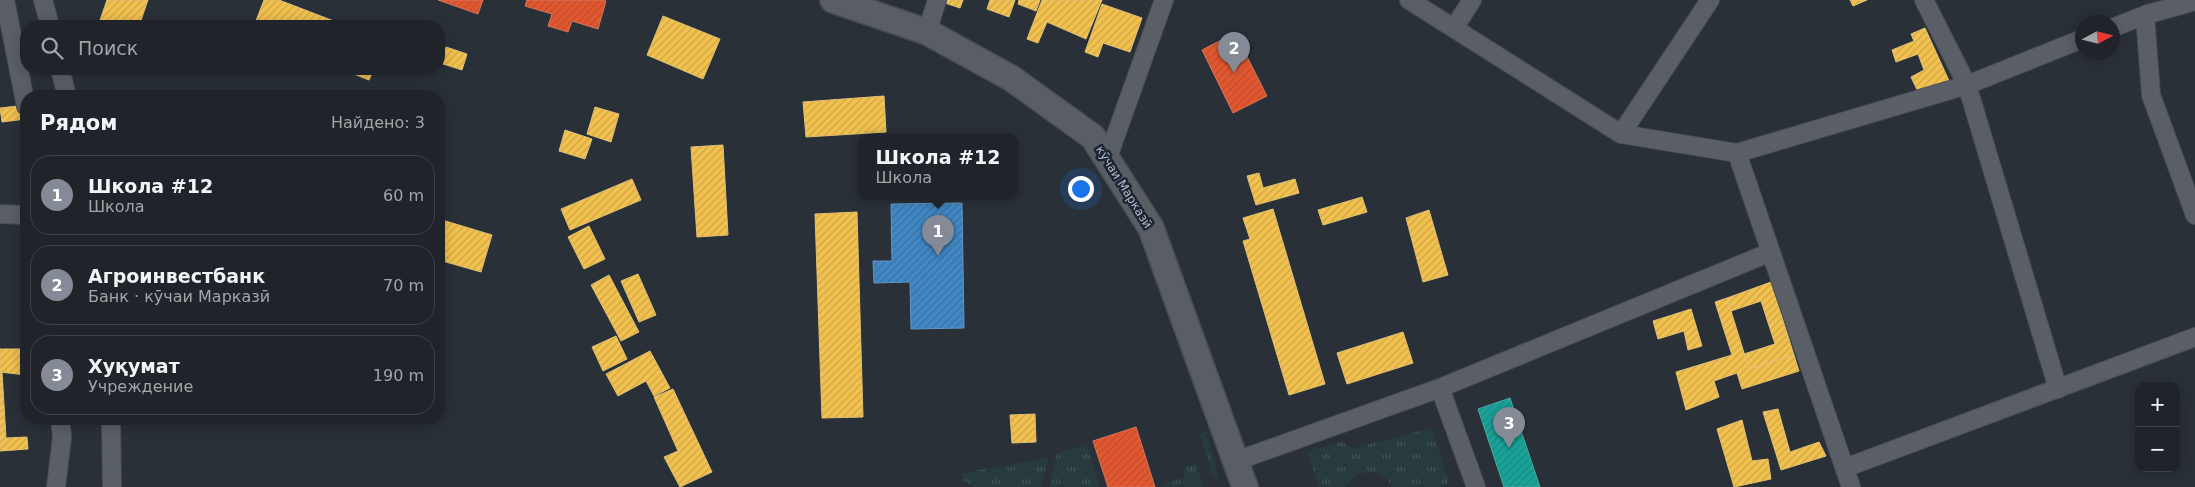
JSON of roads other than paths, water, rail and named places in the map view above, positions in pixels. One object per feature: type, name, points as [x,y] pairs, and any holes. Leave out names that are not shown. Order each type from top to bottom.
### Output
[{"type":"main road","name":"кӯчаи Марказӣ","points":[[833,0],[927,32],[1011,78],[1093,137],[1108,157],[1151,228],[1245,487]]},
{"type":"street","points":[[5,0],[23,90]]},
{"type":"street","points":[[43,0],[48,20]]},
{"type":"street","points":[[927,32],[937,0]]},
{"type":"street","points":[[1108,157],[1164,0]]},
{"type":"street","points":[[1409,0],[1620,134],[1737,153],[1967,85],[2075,43]]},
{"type":"street","points":[[1454,28],[1472,0]]},
{"type":"street","points":[[1620,134],[1710,0]]},
{"type":"street","points":[[1924,0],[1967,85],[2058,389]]},
{"type":"street","points":[[2120,25],[2145,15],[2195,1]]},
{"type":"street","points":[[2145,15],[2151,95],[2195,215]]},
{"type":"street","points":[[62,75],[65,90]]},
{"type":"street","points":[[1737,153],[1851,487]]},
{"type":"street","points":[[0,214],[20,214]]},
{"type":"street","points":[[1236,461],[1440,388],[1771,252]]},
{"type":"street","points":[[1844,468],[2195,337]]},
{"type":"street","points":[[1440,388],[1476,487]]},
{"type":"street","points":[[56,487],[62,437],[61,425]]},
{"type":"street","points":[[111,425],[112,487]]},
{"type":"place","name":"Агроинвестбанк","points":[[1234,73]]},
{"type":"place","name":"Школа #12","points":[[938,256]]},
{"type":"place","name":"Хуқумат","points":[[1509,448]]}]
